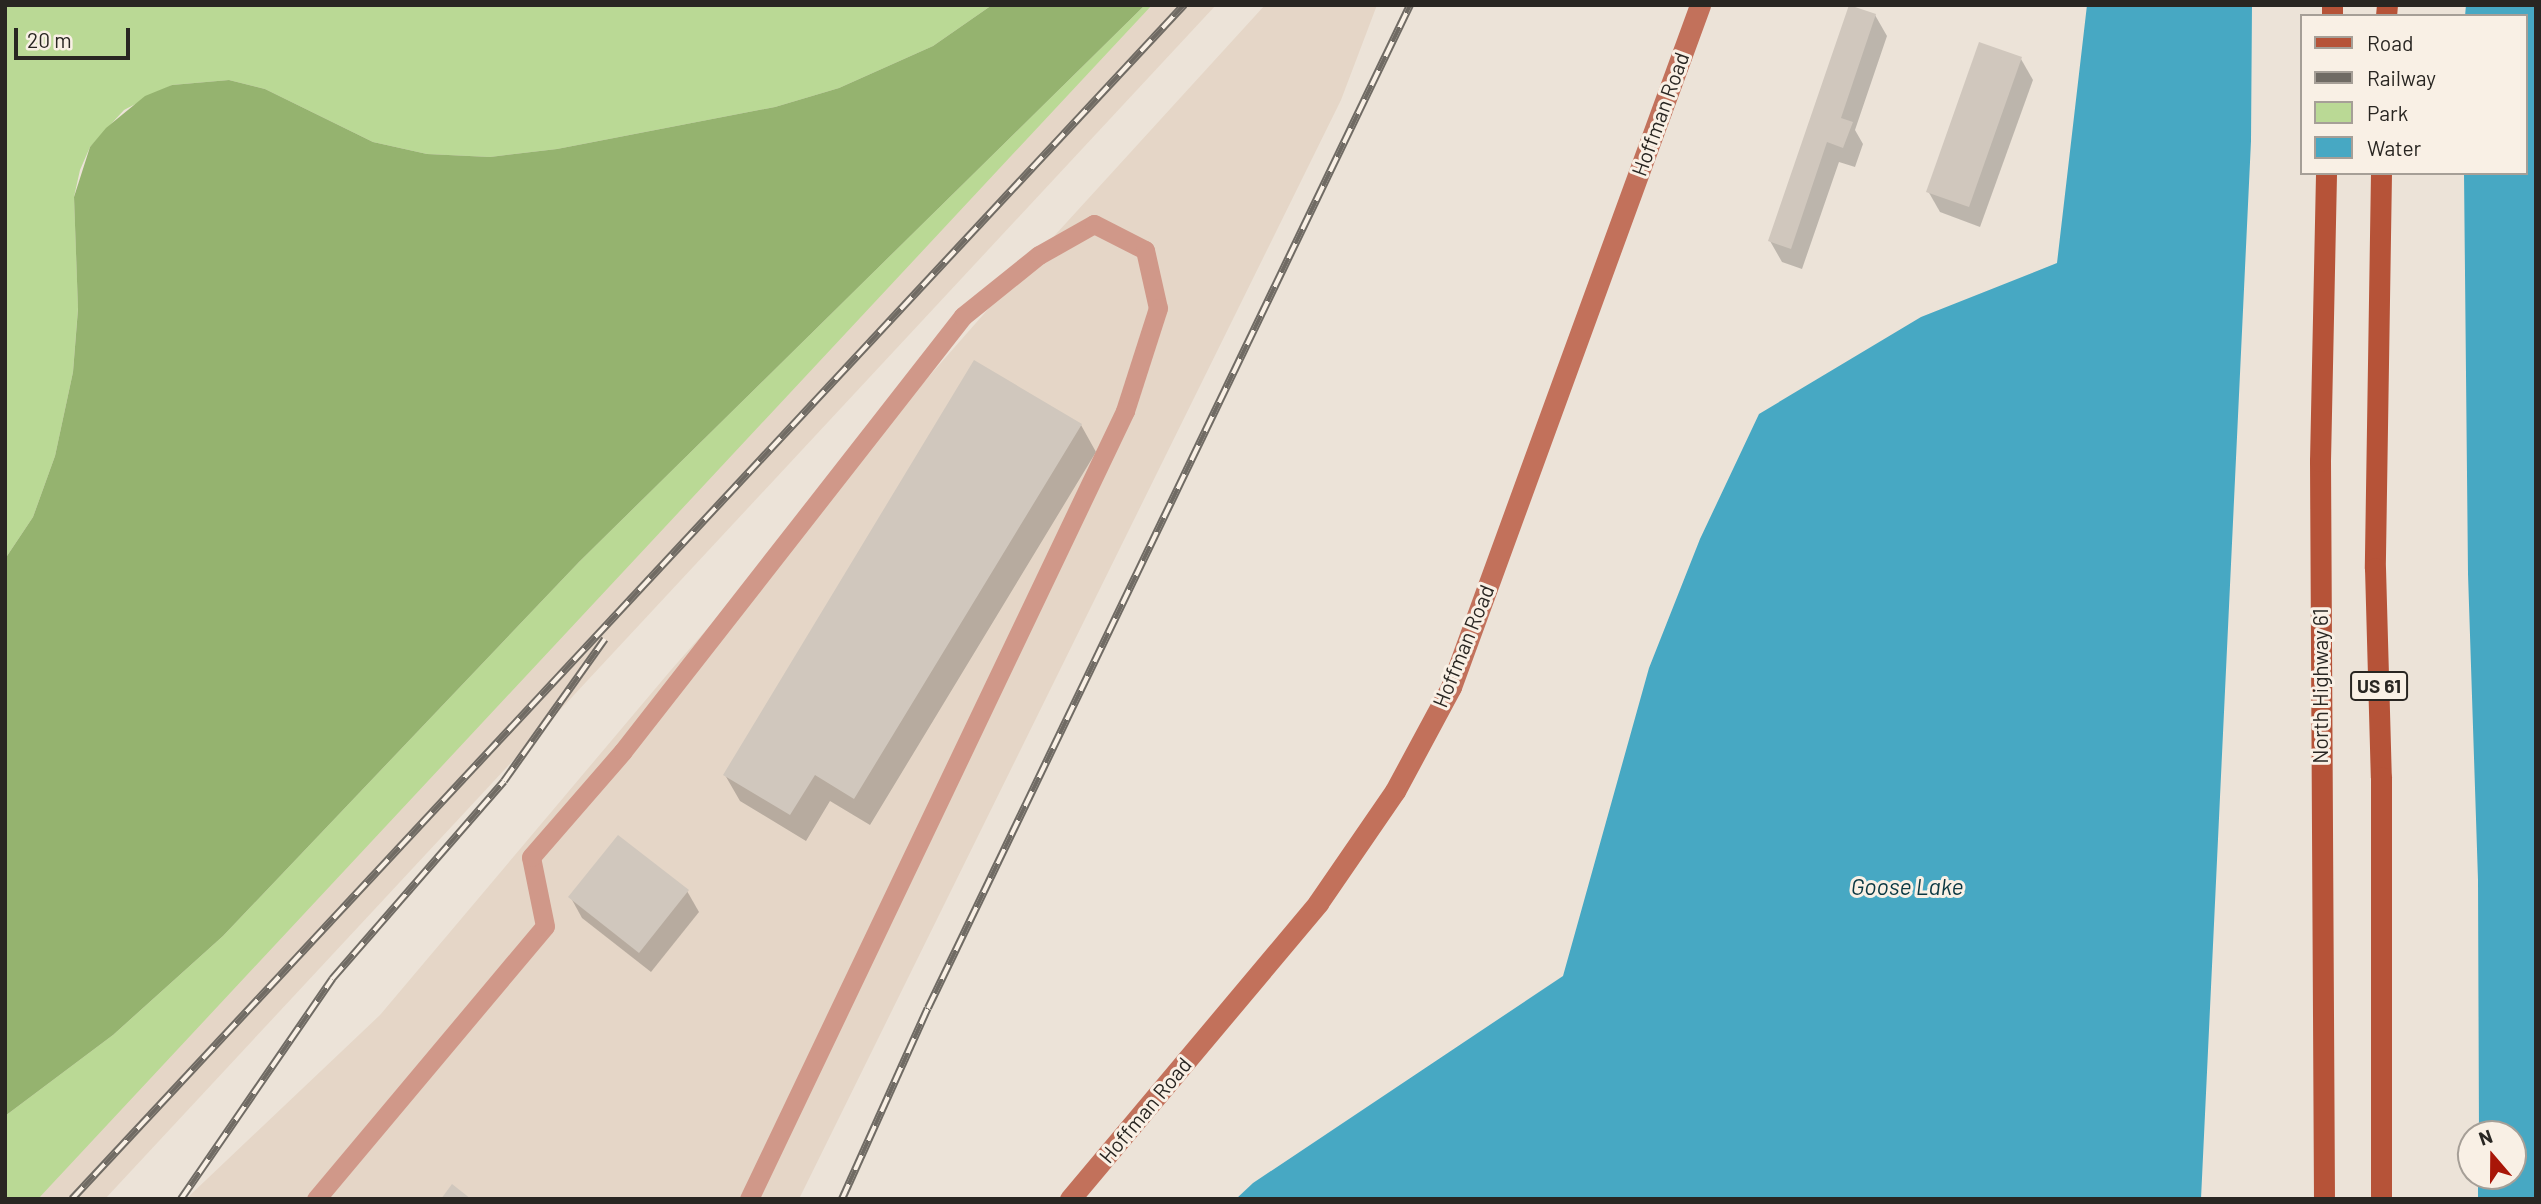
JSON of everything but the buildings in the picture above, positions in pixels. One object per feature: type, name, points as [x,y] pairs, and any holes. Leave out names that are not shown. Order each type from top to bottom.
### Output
[{"type":"main road","name":"North Highway 61","points":[[2324,1199],[2320,461],[2326,175]]},
{"type":"main road","name":"US 61","points":[[2381,175],[2375,568],[2381,777],[2381,1199]]},
{"type":"street","name":"Hoffman Road","points":[[1070,1199],[1318,903],[1395,791],[1451,687],[1700,5]]},
{"type":"lane","points":[[316,1199],[545,926],[531,857],[623,751],[963,316],[1039,255],[1094,225],[1145,250],[1158,308],[1125,411],[749,1199]]},
{"type":"shaded area","points":[[1150,5],[1216,5],[105,1199],[34,1199]]},
{"type":"shaded area","points":[[1265,5],[1377,5],[1341,100],[799,1199],[186,1199],[380,1015],[671,670],[1004,291]]},
{"type":"green space","points":[[5,5],[992,5],[933,46],[839,88],[775,107],[557,149],[490,157],[427,154],[373,142],[265,89],[229,80],[172,85],[124,110],[90,147],[80,170],[74,197],[78,308],[73,372],[55,456],[33,517],[5,559]]},
{"type":"green space","points":[[992,5],[1145,5],[579,562],[223,936],[113,1035],[5,1116],[5,559],[33,517],[55,456],[73,372],[78,309],[74,197],[90,147],[106,128],[145,96],[172,85],[229,80],[265,89],[373,142],[427,154],[490,157],[557,149],[775,107],[839,88],[933,46]]},
{"type":"green space","points":[[1145,5],[1152,5],[38,1199],[5,1199],[5,1116],[113,1035],[223,936],[579,562]]},
{"type":"water","name":"Goose Lake","points":[[2087,5],[2252,5],[2251,141],[2201,1199],[1236,1199],[1253,1183],[1563,976],[1649,668],[1700,539],[1759,414],[1921,317],[2057,263]]},
{"type":"water","points":[[2466,5],[2536,5],[2536,1199],[2478,1199],[2478,1190],[2527,1190],[2527,1120],[2479,1120],[2478,880],[2468,574],[2464,175],[2527,175],[2527,14],[2465,14]]},
{"type":"railway","points":[[72,1199],[1184,5]]},
{"type":"railway","points":[[842,1199],[928,1008],[1410,5]]},
{"type":"railway","points":[[181,1199],[332,979],[504,781],[605,639]]}]
